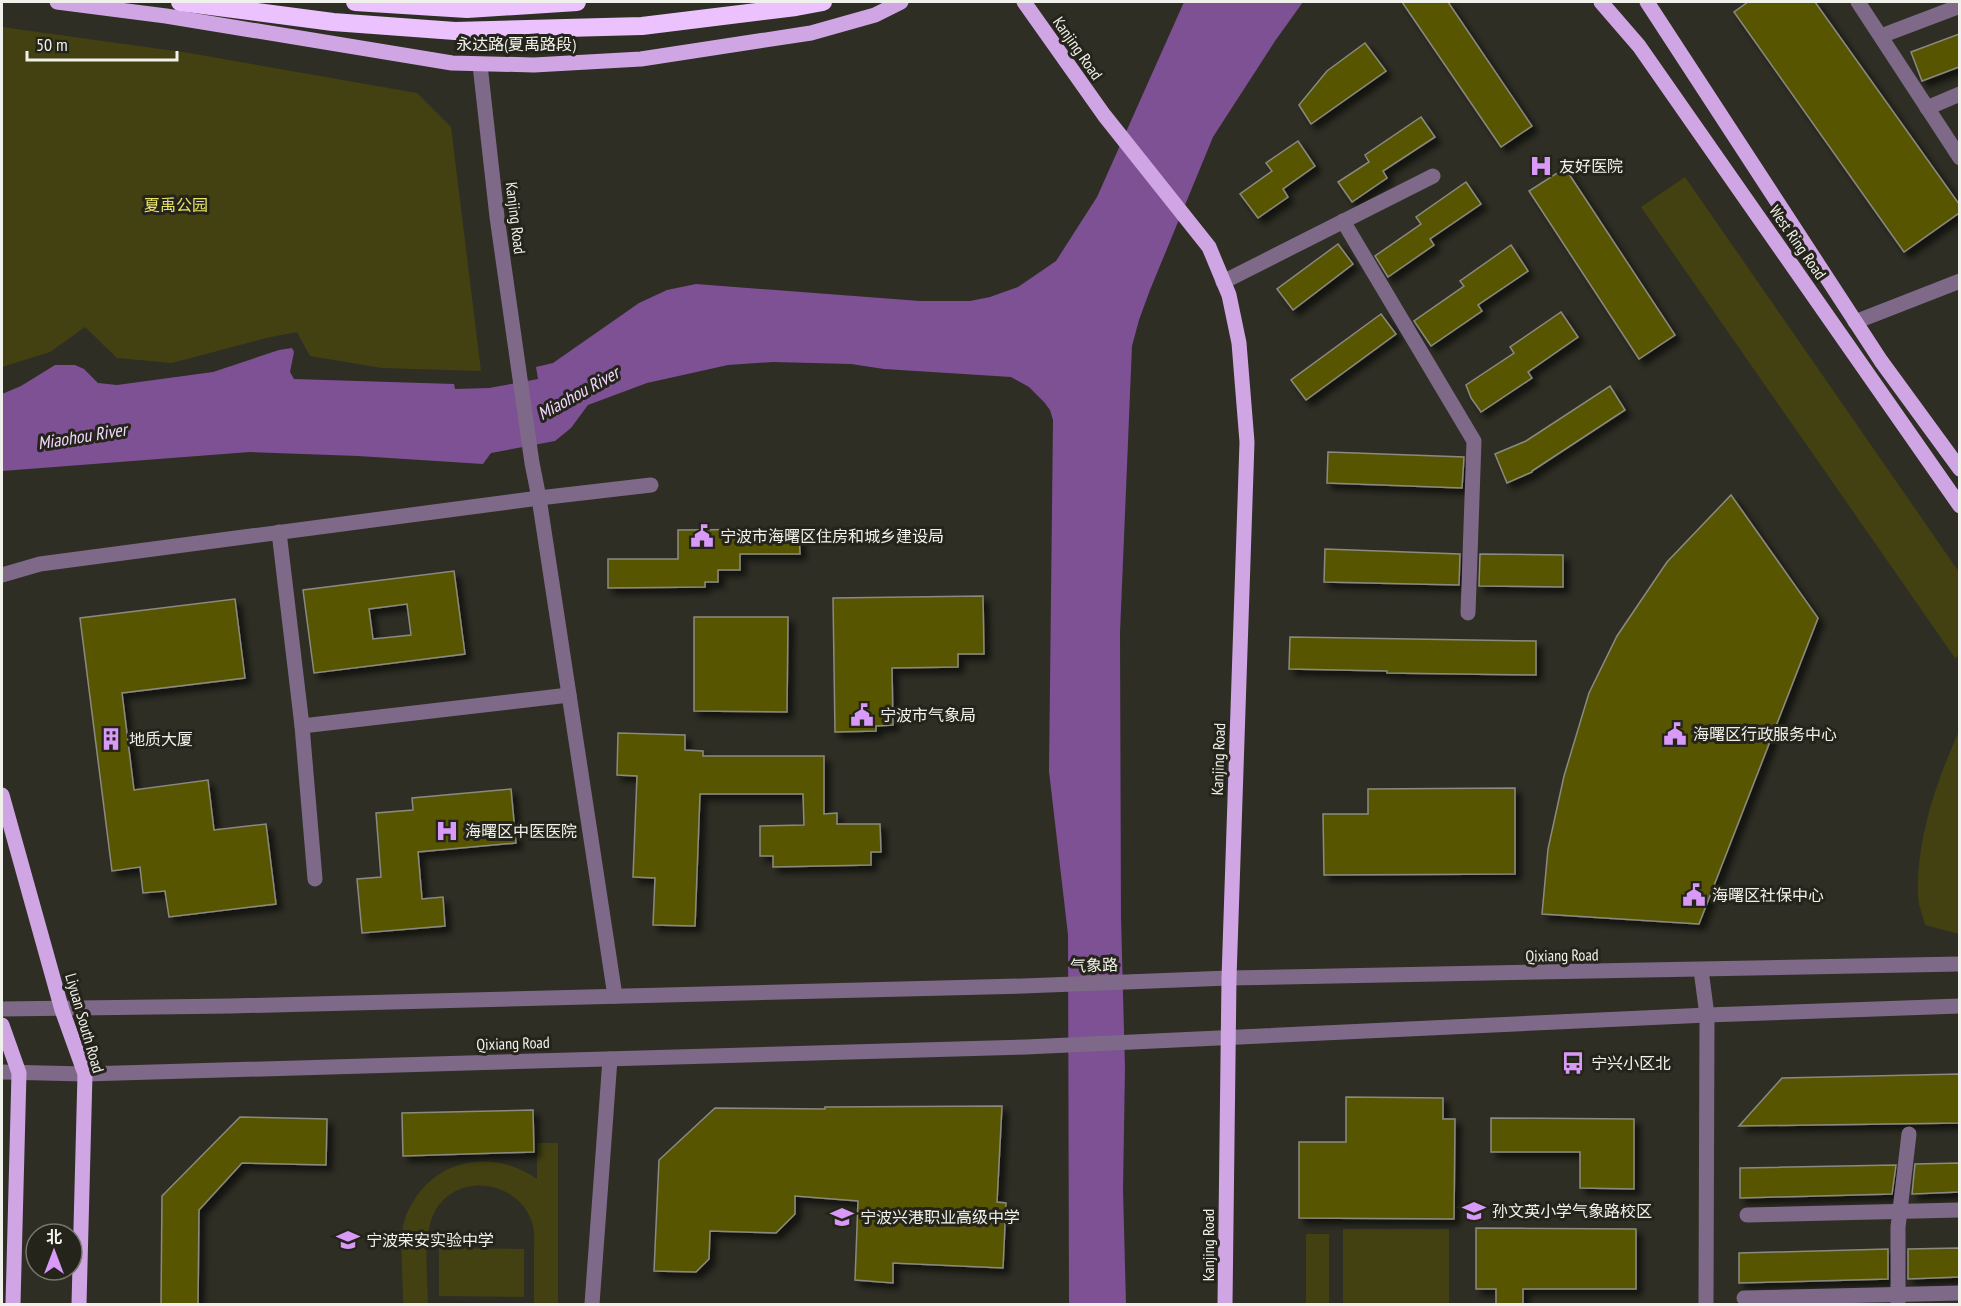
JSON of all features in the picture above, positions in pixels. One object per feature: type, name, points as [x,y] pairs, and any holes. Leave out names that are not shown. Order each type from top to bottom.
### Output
[{"type":"highway","points":[[180,2],[333,22],[455,31],[642,26],[823,2]]},
{"type":"highway","points":[[355,2],[467,9],[577,2]]},
{"type":"main road","name":"永达路(夏禹路段)","points":[[57,2],[166,16],[392,54],[480,65],[534,65],[641,59],[742,45],[811,33],[874,15],[900,2]]},
{"type":"main road","name":"Kanjing Road","points":[[1024,2],[1104,115],[1209,247],[1229,295],[1239,343],[1247,442],[1227,1038],[1226,1305]]},
{"type":"main road","name":"West Ring Road","points":[[1602,2],[1639,46],[1959,506]]},
{"type":"main road","name":"West Ring Road","points":[[1647,2],[1881,361],[1959,469]]},
{"type":"main road","name":"Liyuan South Road","points":[[2,795],[62,1010],[85,1074],[79,1305]]},
{"type":"main road","points":[[2,1025],[19,1073],[14,1305]]},
{"type":"street","points":[[1858,2],[1959,158]]},
{"type":"street","points":[[1881,36],[1959,6]]},
{"type":"street","name":"Kanjing Road","points":[[480,65],[497,217],[519,376],[615,996]]},
{"type":"street","points":[[1927,108],[1959,94]]},
{"type":"street","points":[[1223,282],[1432,176]]},
{"type":"street","points":[[1343,221],[1474,441],[1468,612]]},
{"type":"street","points":[[1855,322],[1959,280]]},
{"type":"street","points":[[2,575],[40,564],[651,485]]},
{"type":"street","points":[[279,532],[302,726],[315,879]]},
{"type":"street","points":[[302,726],[569,695]]},
{"type":"street","name":"Qixiang Road","points":[[1166,980],[1959,964]]},
{"type":"street","points":[[1701,970],[1707,1015],[1706,1305]]},
{"type":"street","name":"气象路","points":[[615,996],[1023,986],[1166,980]]},
{"type":"street","points":[[2,1010],[615,996]]},
{"type":"street","points":[[1227,1038],[1707,1015],[1959,1006]]},
{"type":"street","name":"Qixiang Road","points":[[2,1072],[85,1074],[1026,1047],[1227,1038]]},
{"type":"street","points":[[592,1305],[610,1059]]},
{"type":"street","points":[[1898,1300],[1898,1227],[1909,1134]]},
{"type":"street","points":[[1747,1215],[1959,1210]]},
{"type":"street","points":[[1744,1298],[1898,1300],[1959,1293]]},
{"type":"green space","name":"夏禹公园","points":[[2,27],[189,53],[417,93],[451,127],[481,371],[382,368],[310,356],[297,332],[172,363],[117,358],[85,327],[50,352],[2,367]]},
{"type":"green space","points":[[1685,177],[1959,572],[1959,655],[1955,658],[1641,207]]},
{"type":"green space","points":[[1959,731],[1959,934],[1925,925],[1918,898],[1918,876],[1929,812]]},
{"type":"green space","points":[[537,1143],[558,1143],[558,1304],[534,1304],[534,1232],[526,1210],[503,1190],[488,1186],[472,1186],[457,1190],[444,1199],[430,1223],[427,1245],[428,1304],[403,1304],[403,1226],[416,1197],[441,1173],[472,1162],[505,1164],[537,1179]]},
{"type":"green space","points":[[1343,1229],[1449,1229],[1449,1304],[1343,1304]]},
{"type":"green space","points":[[1306,1234],[1329,1234],[1329,1304],[1306,1304]]},
{"type":"green space","points":[[439,1248],[524,1249],[524,1297],[439,1296]]},
{"type":"water","name":"Miaohou River","points":[[1184,2],[1303,2],[1213,137],[1150,290],[1132,346],[1120,633],[1121,918],[1125,1068],[1123,1189],[1126,1304],[1069,1304],[1068,935],[1049,771],[1053,420],[1050,410],[1029,387],[1011,377],[884,369],[851,364],[773,362],[728,365],[647,383],[588,405],[571,428],[555,441],[491,453],[483,464],[250,452],[2,471],[2,394],[21,386],[55,365],[75,365],[84,369],[98,383],[117,385],[213,372],[279,350],[292,348],[294,352],[290,372],[294,379],[454,384],[455,389],[489,388],[538,379],[536,367],[553,363],[639,303],[667,290],[696,284],[920,301],[970,301],[990,297],[1018,287],[1056,261],[1097,197]]},
{"type":"building","points":[[1402,2],[1448,2],[1532,126],[1501,147]]},
{"type":"building","points":[[1748,2],[1815,2],[1959,204],[1959,213],[1904,252],[1734,12]]},
{"type":"building","points":[[1959,34],[1959,67],[1922,81],[1911,52]]},
{"type":"building","points":[[1365,43],[1386,71],[1311,124],[1299,105],[1327,71]]},
{"type":"building","points":[[1421,117],[1435,137],[1383,171],[1387,178],[1352,202],[1338,182],[1369,162],[1365,155]]},
{"type":"building","points":[[1298,141],[1315,166],[1283,189],[1288,197],[1258,218],[1240,194],[1272,171],[1266,163]]},
{"type":"building","points":[[1565,168],[1675,335],[1639,359],[1529,191]]},
{"type":"building","points":[[1466,182],[1481,204],[1430,239],[1434,245],[1388,277],[1375,256],[1421,224],[1416,217]]},
{"type":"building","points":[[1338,244],[1353,264],[1293,310],[1277,289]]},
{"type":"building","points":[[1511,245],[1528,271],[1478,305],[1482,311],[1431,346],[1414,321],[1464,286],[1460,281]]},
{"type":"building","points":[[1561,312],[1578,337],[1528,372],[1532,378],[1481,412],[1471,398],[1466,385],[1514,353],[1510,347]]},
{"type":"building","points":[[1381,314],[1396,334],[1306,400],[1291,380]]},
{"type":"building","points":[[1610,386],[1625,410],[1532,472],[1507,483],[1495,454],[1526,441]]},
{"type":"building","points":[[1328,452],[1464,457],[1462,488],[1327,483]]},
{"type":"building","name":"海曙区行政服务中心","points":[[1731,495],[1818,618],[1699,924],[1542,914],[1548,849],[1564,776],[1589,693],[1617,636],[1667,562]]},
{"type":"building","points":[[799,529],[800,554],[740,554],[740,570],[718,570],[718,582],[705,582],[705,587],[608,588],[608,559],[678,559],[678,530]]},
{"type":"building","points":[[1325,549],[1460,554],[1459,585],[1324,582]]},
{"type":"building","points":[[1480,554],[1563,555],[1563,587],[1479,586]]},
{"type":"building","points":[[454,571],[465,654],[314,673],[303,590]],"holes":[[[407,604],[411,635],[373,639],[369,609]]]},
{"type":"building","points":[[983,596],[984,654],[958,654],[958,667],[892,668],[893,725],[876,726],[876,731],[835,732],[833,598]]},
{"type":"building","name":"地质大厦","points":[[235,599],[245,678],[122,693],[134,790],[208,780],[214,830],[266,824],[276,904],[169,917],[165,891],[143,893],[140,867],[112,871],[80,618]]},
{"type":"building","points":[[694,617],[788,617],[787,712],[694,711]]},
{"type":"building","points":[[1290,637],[1536,641],[1536,675],[1289,669]]},
{"type":"building","points":[[618,733],[685,735],[685,750],[703,751],[703,756],[824,756],[824,814],[837,813],[837,824],[880,824],[881,852],[871,852],[871,865],[773,867],[773,856],[760,856],[760,826],[804,825],[803,794],[700,794],[695,926],[653,925],[655,878],[633,877],[637,776],[617,775]]},
{"type":"building","points":[[1515,788],[1515,874],[1324,875],[1323,814],[1368,814],[1368,789]]},
{"type":"building","points":[[511,789],[516,843],[418,852],[422,899],[443,897],[445,926],[362,933],[357,879],[381,877],[376,813],[413,810],[412,798]]},
{"type":"building","points":[[1959,1074],[1959,1123],[1739,1126],[1782,1078]]},
{"type":"building","points":[[1346,1097],[1443,1098],[1443,1119],[1455,1119],[1454,1219],[1299,1218],[1299,1142],[1346,1142]]},
{"type":"building","points":[[1002,1106],[997,1202],[1006,1203],[1003,1268],[893,1263],[893,1283],[855,1280],[858,1201],[795,1196],[795,1214],[776,1233],[710,1231],[709,1259],[696,1272],[654,1271],[659,1160],[715,1108]]},
{"type":"building","points":[[533,1110],[534,1152],[403,1156],[402,1113]]},
{"type":"building","points":[[240,1117],[327,1119],[326,1165],[242,1163],[199,1210],[198,1305],[161,1305],[162,1196]]},
{"type":"building","points":[[1491,1118],[1634,1119],[1634,1189],[1580,1188],[1580,1152],[1491,1152]]},
{"type":"building","points":[[1959,1163],[1959,1192],[1912,1194],[1915,1164]]},
{"type":"building","points":[[1896,1165],[1892,1194],[1740,1198],[1740,1168]]},
{"type":"building","points":[[1476,1228],[1636,1229],[1636,1289],[1523,1289],[1523,1305],[1496,1305],[1496,1289],[1476,1289]]},
{"type":"building","points":[[1959,1248],[1959,1277],[1908,1279],[1908,1249]]},
{"type":"building","points":[[1888,1249],[1888,1279],[1739,1283],[1739,1253]]},
{"type":"place","name":"友好医院","points":[[1541,166]]},
{"type":"place","name":"宁波市海曙区住房和城乡建设局","points":[[702,536]]},
{"type":"place","name":"宁波市气象局","points":[[862,715]]},
{"type":"place","name":"海曙区行政服务中心","points":[[1675,734]]},
{"type":"place","name":"地质大厦","points":[[111,739]]},
{"type":"place","name":"海曙区中医医院","points":[[447,831]]},
{"type":"place","name":"海曙区社保中心","points":[[1694,895]]},
{"type":"place","name":"宁兴小区北","points":[[1573,1063]]},
{"type":"place","name":"孙文英小学气象路校区","points":[[1474,1211]]},
{"type":"place","name":"宁波兴港职业高级中学","points":[[842,1217]]},
{"type":"place","name":"宁波荣安实验中学","points":[[348,1240]]}]
